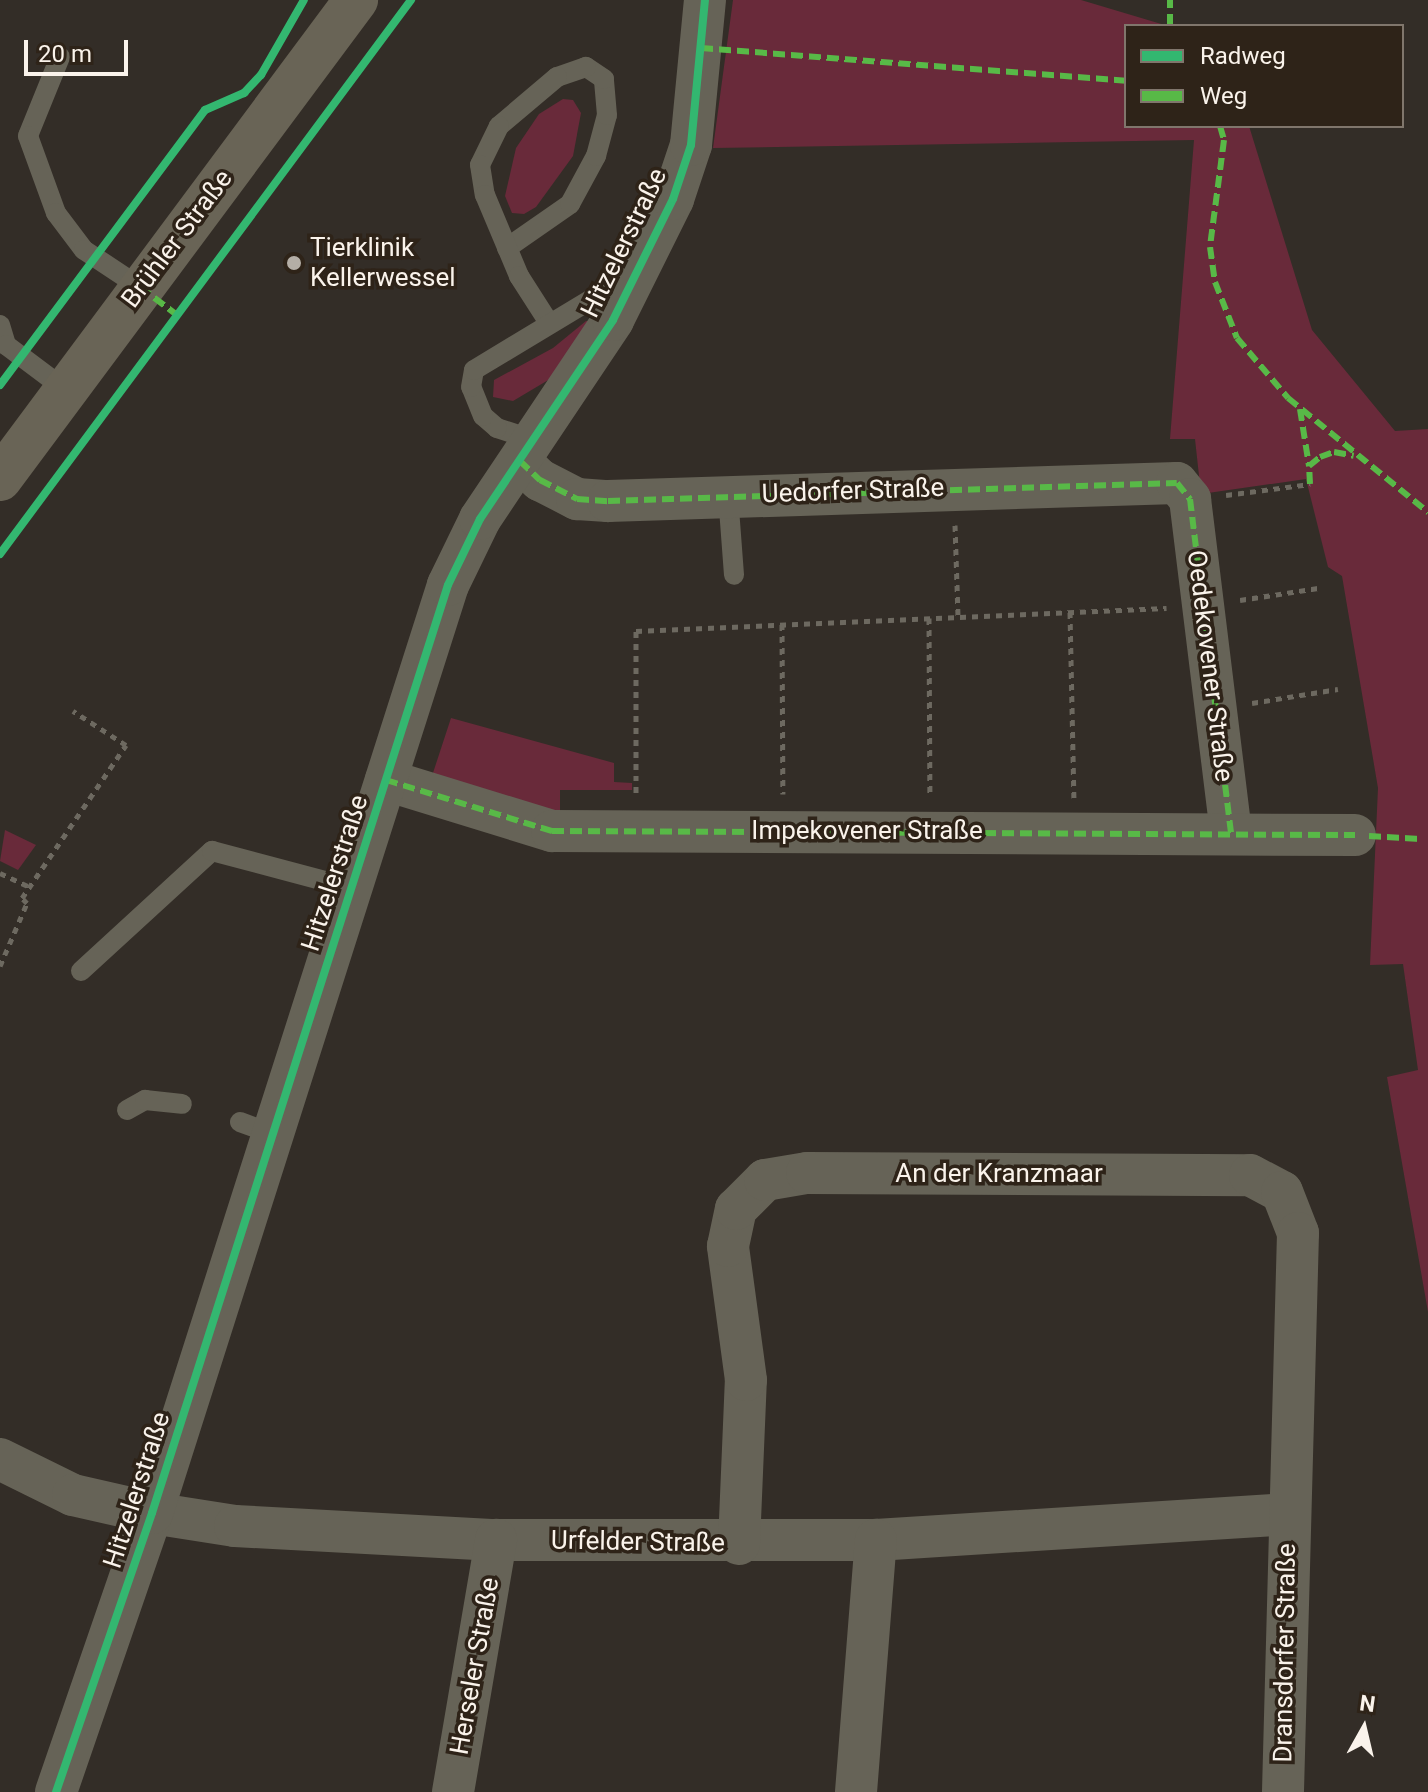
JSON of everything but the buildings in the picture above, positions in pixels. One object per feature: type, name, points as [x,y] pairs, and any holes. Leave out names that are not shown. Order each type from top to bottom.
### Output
[{"type":"main road","name":"Brühler Straße","points":[[0,479],[346,4]]},
{"type":"street","name":"Hitzelerstraße","points":[[56,1792],[152,1513],[256,1128],[351,888],[448,585],[480,519],[613,320],[673,199],[691,145],[705,0]]},
{"type":"street","name":"Uedorfer Straße","points":[[527,450],[540,480],[577,499],[1177,483],[1190,499]]},
{"type":"street","name":"Oedekovener Straße","points":[[1190,499],[1200,606],[1231,833]]},
{"type":"street","name":"Impekovener Straße","points":[[386,780],[552,831],[1074,831],[1355,835]]},
{"type":"street","name":"An der Kranzmaar","points":[[739,1544],[746,1380],[728,1246],[736,1209],[765,1180],[807,1173],[1250,1175],[1282,1192],[1298,1233],[1288,1514]]},
{"type":"street","name":"Urfelder Straße","points":[[0,1459],[73,1495],[152,1513],[235,1526],[496,1540],[739,1544],[876,1540],[1288,1514]]},
{"type":"street","name":"Dransdorfer Straße","points":[[1283,1792],[1288,1514]]},
{"type":"street","name":"Herseler Straße","points":[[453,1792],[496,1540]]},
{"type":"street","points":[[856,1792],[876,1540]]},
{"type":"lane","points":[[60,57],[28,136],[56,213],[84,250],[140,287]]},
{"type":"lane","points":[[507,248],[570,204],[596,156],[607,115],[604,79],[586,67],[557,77],[499,126],[480,165],[485,195],[507,248],[549,323]]},
{"type":"lane","points":[[527,450],[483,416],[471,387],[474,370],[639,271]]},
{"type":"lane","points":[[0,325],[6,345],[66,390]]},
{"type":"lane","points":[[728,495],[734,575]]},
{"type":"lane","points":[[81,971],[212,851],[351,888]]},
{"type":"lane","points":[[127,1110],[145,1100],[182,1104]]},
{"type":"path","points":[[1190,499],[1310,484]]},
{"type":"path","points":[[954,488],[958,617]]},
{"type":"path","points":[[635,831],[636,631],[1200,606],[1318,588]]},
{"type":"path","points":[[1070,612],[1074,831]]},
{"type":"path","points":[[929,618],[930,832]]},
{"type":"path","points":[[782,624],[783,831]]},
{"type":"path","points":[[1216,709],[1338,689]]},
{"type":"path","points":[[0,966],[30,887],[126,745],[73,711]]},
{"type":"path","points":[[0,873],[30,887]]},
{"type":"shaded area","points":[[733,0],[1081,0],[1161,24],[1124,24],[1124,128],[1250,128],[1312,330],[1395,431],[1428,429],[1428,1312],[1387,1077],[1418,1070],[1403,964],[1370,965],[1378,788],[1342,576],[1328,567],[1306,479],[1201,494],[1195,439],[1170,439],[1194,140],[713,148]]},
{"type":"shaded area","points":[[563,99],[573,100],[581,113],[573,156],[536,207],[524,214],[512,213],[505,196],[516,148],[539,114]]},
{"type":"shaded area","points":[[590,321],[550,379],[513,401],[493,397],[494,380],[553,348]]},
{"type":"shaded area","points":[[451,718],[614,763],[614,782],[632,783],[632,790],[560,790],[560,818],[431,779]]},
{"type":"shaded area","points":[[5,830],[36,845],[18,870],[0,861]]},
{"type":"marked path","points":[[1170,0],[1170,24]]},
{"type":"marked path","points":[[701,48],[1124,81]]},
{"type":"marked path","points":[[1221,128],[1224,140],[1210,247],[1215,282],[1237,338],[1288,398],[1428,512]]},
{"type":"marked path","points":[[140,287],[177,315]]},
{"type":"marked path","points":[[1300,409],[1309,466]]},
{"type":"marked path","points":[[1310,484],[1309,466],[1320,457],[1334,452],[1354,456]]},
{"type":"marked path","points":[[520,461],[540,480],[577,499],[608,501],[1177,483],[1190,499],[1231,833]]},
{"type":"marked path","points":[[386,780],[552,831],[1355,835]]},
{"type":"marked path","points":[[1369,836],[1420,839]]},
{"type":"cycle path","points":[[0,385],[205,110],[244,93],[261,75],[304,0]]},
{"type":"cycle path","points":[[0,554],[411,0]]},
{"type":"cycle path","points":[[56,1792],[152,1513],[448,585],[480,519],[613,320],[673,199],[691,145],[705,0]]},
{"type":"place","name":"Tierklinik Kellerwessel","points":[[294,263]]}]
